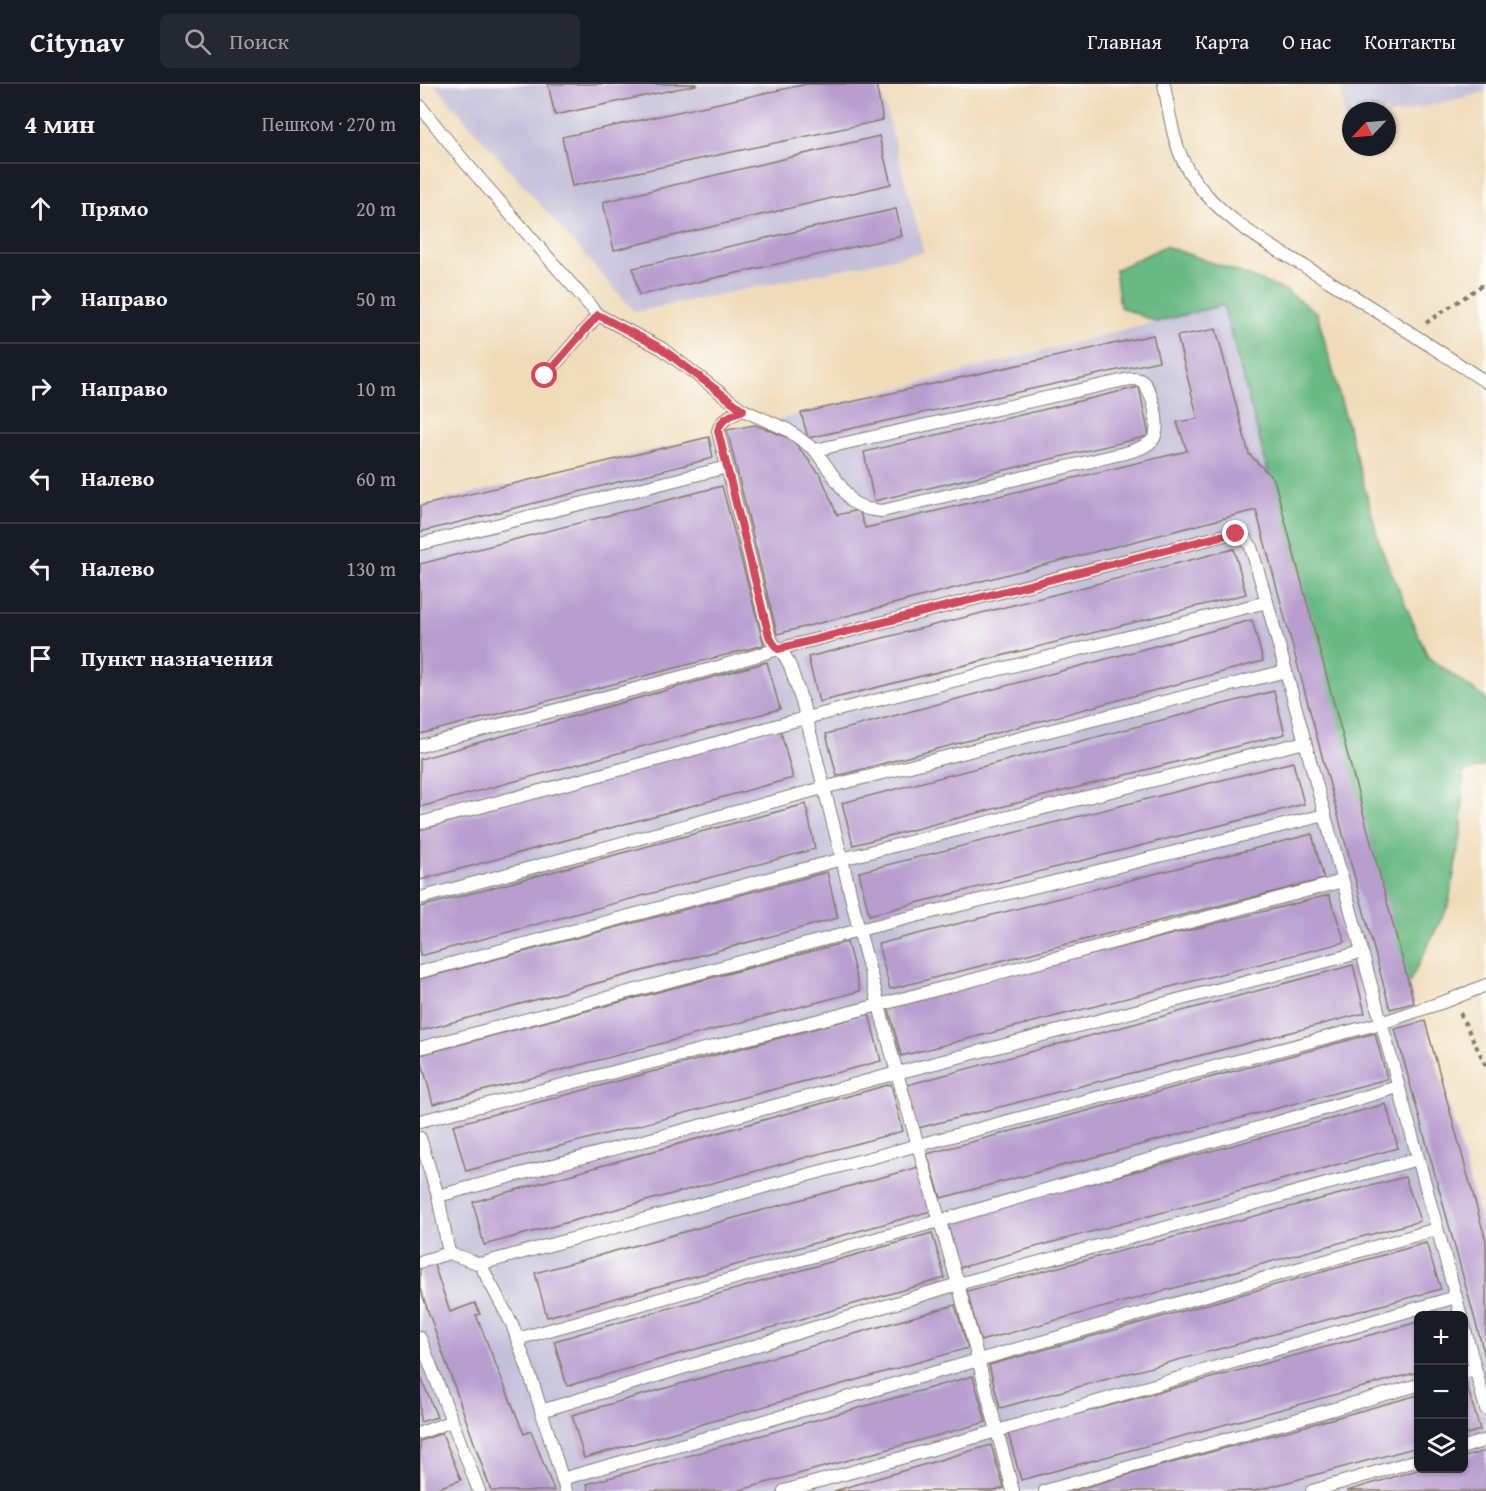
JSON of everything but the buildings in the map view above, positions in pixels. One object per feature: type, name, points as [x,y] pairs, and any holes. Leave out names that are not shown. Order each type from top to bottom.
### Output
[{"type":"lane","points":[[1164,84],[1176,143],[1191,175],[1217,206],[1244,229],[1332,282],[1486,382]]},
{"type":"lane","points":[[420,106],[459,155],[598,315],[661,348],[743,410],[788,430],[815,450],[852,502],[867,509],[882,511],[1129,452],[1148,444],[1154,438],[1157,429],[1149,391],[1140,380],[1133,379],[815,450]]},
{"type":"lane","points":[[545,376],[598,315]]},
{"type":"lane","points":[[743,410],[719,424],[718,431],[769,636],[790,666],[806,718],[897,1073],[958,1284],[1013,1491]]},
{"type":"lane","points":[[420,544],[727,467]]},
{"type":"lane","points":[[420,746],[715,668],[778,649],[1229,534],[1243,536],[1251,547],[1268,602],[1460,1311]]},
{"type":"lane","points":[[420,823],[806,718],[1268,602]]},
{"type":"lane","points":[[420,898],[823,788],[1286,671]]},
{"type":"lane","points":[[420,972],[842,859],[1305,742]]},
{"type":"lane","points":[[420,1048],[859,930],[1324,814]]},
{"type":"lane","points":[[420,1121],[879,1005],[1343,881]]},
{"type":"lane","points":[[438,1196],[1362,952]]},
{"type":"lane","points":[[420,1262],[449,1253],[480,1264],[1381,1023],[1486,985]]},
{"type":"lane","points":[[517,1339],[939,1221],[1398,1087]]},
{"type":"lane","points":[[420,1138],[438,1196],[449,1253]]},
{"type":"lane","points":[[542,1411],[958,1284],[1418,1159]]},
{"type":"lane","points":[[480,1264],[512,1324],[542,1411],[564,1485],[978,1361],[1437,1229]]},
{"type":"lane","points":[[784,1491],[1456,1297]]},
{"type":"lane","points":[[421,1344],[478,1491]]},
{"type":"lane","points":[[1469,1370],[1486,1409]]},
{"type":"lane","points":[[1045,1491],[1414,1386]]},
{"type":"lane","points":[[420,1433],[452,1421]]},
{"type":"lane","points":[[1468,1446],[1486,1440]]},
{"type":"lane","points":[[1312,1491],[1414,1461]]},
{"type":"path","points":[[1410,333],[1481,286],[1486,286]]},
{"type":"path","points":[[1452,999],[1486,1066]]},
{"type":"shaded area","points":[[434,84],[879,84],[924,252],[635,312]]},
{"type":"shaded area","points":[[1341,84],[1486,84],[1486,92],[1396,114],[1396,102],[1343,102]]},
{"type":"shaded area","points":[[1223,304],[1486,1273],[1486,1491],[420,1491],[420,513]]},
{"type":"green space","points":[[1165,246],[1286,291],[1317,313],[1381,548],[1428,657],[1486,699],[1486,765],[1463,773],[1462,830],[1448,906],[1408,985],[1223,305],[1156,322],[1120,307],[1115,270]]},
{"type":"route","points":[[545,376],[598,315],[661,348],[743,410],[719,424],[718,431],[769,636],[778,649],[1236,534]]}]
